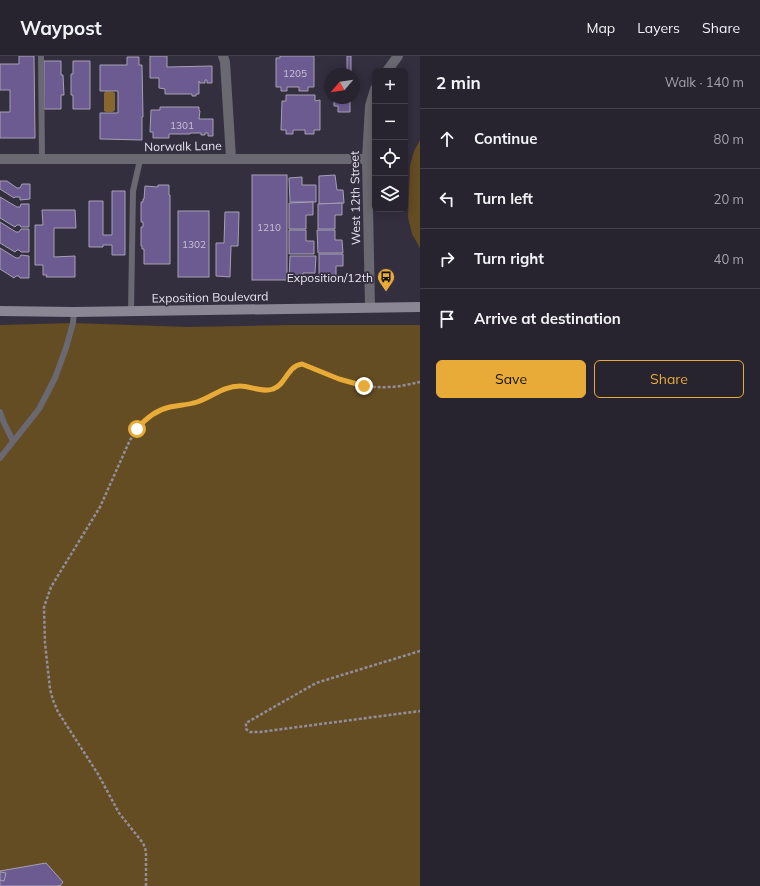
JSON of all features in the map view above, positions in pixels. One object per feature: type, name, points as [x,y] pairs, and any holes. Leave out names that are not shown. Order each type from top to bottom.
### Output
[{"type":"street","points":[[223,56],[225,62],[231,158]]},
{"type":"street","points":[[389,68],[398,56]]},
{"type":"street","name":"West 12th Street","points":[[370,308],[367,159],[370,106],[372,99]]},
{"type":"street","name":"Norwalk Lane","points":[[0,159],[367,159]]},
{"type":"street","name":"Exposition Boulevard","points":[[0,311],[74,312],[420,307]]},
{"type":"lane","points":[[41,56],[42,159]]},
{"type":"lane","points":[[132,311],[133,191],[140,160]]},
{"type":"lane","points":[[0,458],[39,409],[55,378],[73,323],[74,312]]},
{"type":"lane","points":[[0,412],[13,441]]},
{"type":"path","points":[[146,886],[146,851],[143,843],[119,812],[98,774],[58,712],[53,700],[47,671],[44,622],[44,607],[51,587],[100,507],[130,440],[142,422],[154,412],[169,407],[199,402],[219,391],[234,386],[262,390],[275,389],[298,364],[302,364],[339,379],[364,386],[389,387],[420,382]]},
{"type":"path","points":[[420,651],[316,683],[272,707],[245,725],[246,729],[250,732],[260,732],[420,711]]},
{"type":"shaded area","points":[[106,91],[115,93],[115,110],[113,112],[104,111],[104,93]]},
{"type":"shaded area","points":[[420,140],[420,248],[412,234],[408,217],[410,166],[414,151]]},
{"type":"shaded area","points":[[73,323],[187,327],[420,325],[420,886],[0,886],[0,325]]},
{"type":"building","points":[[19,56],[34,56],[35,138],[0,138],[0,112],[10,112],[10,90],[0,90],[0,64],[19,64]]},
{"type":"building","points":[[150,56],[167,56],[167,67],[212,66],[212,83],[207,83],[207,80],[205,80],[205,83],[200,83],[199,81],[199,94],[196,94],[196,96],[192,96],[192,94],[165,94],[165,89],[159,88],[159,78],[150,78]]},
{"type":"building","points":[[280,56],[314,56],[314,87],[308,87],[308,91],[299,91],[299,87],[287,87],[287,91],[281,91],[281,87],[276,87],[276,58],[280,58]]},
{"type":"building","points":[[347,56],[351,56],[351,68],[347,68]]},
{"type":"building","points":[[127,57],[139,57],[139,65],[142,65],[142,140],[100,139],[100,113],[118,113],[118,91],[100,91],[100,65],[127,65]]},
{"type":"building","points":[[44,61],[61,61],[61,75],[63,75],[64,95],[61,95],[61,109],[44,109]]},
{"type":"building","points":[[73,61],[90,61],[90,109],[73,109],[71,74],[73,74]]},
{"type":"building","points":[[286,95],[315,95],[315,101],[320,100],[320,130],[314,130],[314,134],[305,134],[305,130],[293,130],[293,134],[286,134],[286,130],[281,130],[282,101],[286,101]]},
{"type":"building","points":[[334,104],[350,104],[350,112],[338,112],[338,106],[334,106]]},
{"type":"building","points":[[160,107],[199,107],[199,119],[213,119],[213,136],[208,136],[208,133],[201,135],[201,133],[190,133],[169,134],[169,138],[153,138],[153,132],[150,132],[151,110],[160,110]]},
{"type":"building","points":[[252,175],[287,175],[287,280],[252,280]]},
{"type":"building","points":[[335,175],[337,190],[343,190],[344,203],[319,204],[319,176]]},
{"type":"building","points":[[302,177],[302,185],[316,185],[316,202],[290,202],[289,178]]},
{"type":"building","points":[[0,181],[7,181],[17,188],[20,188],[22,184],[30,184],[30,199],[20,200],[20,197],[14,198],[0,189]]},
{"type":"building","points":[[158,185],[169,185],[170,264],[144,264],[144,249],[142,249],[141,246],[141,227],[143,227],[143,222],[141,222],[141,202],[143,202],[144,199],[145,186],[158,187]]},
{"type":"building","points":[[112,191],[125,191],[125,255],[112,255],[112,245],[103,245],[103,247],[89,247],[89,201],[103,201],[103,235],[112,235]]},
{"type":"building","points":[[0,197],[17,207],[20,207],[21,204],[29,204],[29,227],[21,227],[20,225],[17,225],[15,227],[0,218]]},
{"type":"building","points":[[313,202],[313,215],[306,215],[306,229],[289,229],[289,203]]},
{"type":"building","points":[[342,203],[342,215],[335,215],[335,229],[318,229],[318,204]]},
{"type":"building","points":[[42,210],[75,210],[76,228],[54,228],[54,257],[75,256],[75,277],[46,277],[47,275],[43,275],[43,265],[35,265],[35,225],[43,225]]},
{"type":"building","points":[[178,211],[209,211],[209,277],[178,277]]},
{"type":"building","points":[[225,212],[239,212],[238,246],[231,246],[230,277],[216,276],[216,243],[224,243]]},
{"type":"building","points":[[0,222],[16,232],[19,232],[21,229],[29,229],[29,252],[21,252],[17,250],[15,252],[0,243]]},
{"type":"building","points":[[289,230],[306,230],[306,241],[314,241],[314,254],[289,254]]},
{"type":"building","points":[[317,230],[335,230],[335,240],[342,240],[343,253],[318,253]]},
{"type":"building","points":[[0,248],[16,258],[19,258],[21,255],[29,256],[29,278],[20,278],[19,276],[16,276],[14,278],[0,269]]},
{"type":"building","points":[[319,254],[343,254],[343,266],[336,266],[336,280],[319,280]]},
{"type":"building","points":[[290,256],[316,256],[315,273],[303,273],[303,280],[289,281]]},
{"type":"building","points":[[46,863],[63,882],[60,886],[0,886],[0,871]]},
{"type":"building","points":[[0,872],[6,873],[4,881],[0,880]]},
{"type":"place","name":"Exposition/12th","points":[[386,292]]},
{"type":"route","points":[[137,429],[142,422],[154,412],[169,407],[199,402],[226,388],[242,386],[262,390],[275,389],[298,364],[302,364],[339,379],[364,386]]}]
